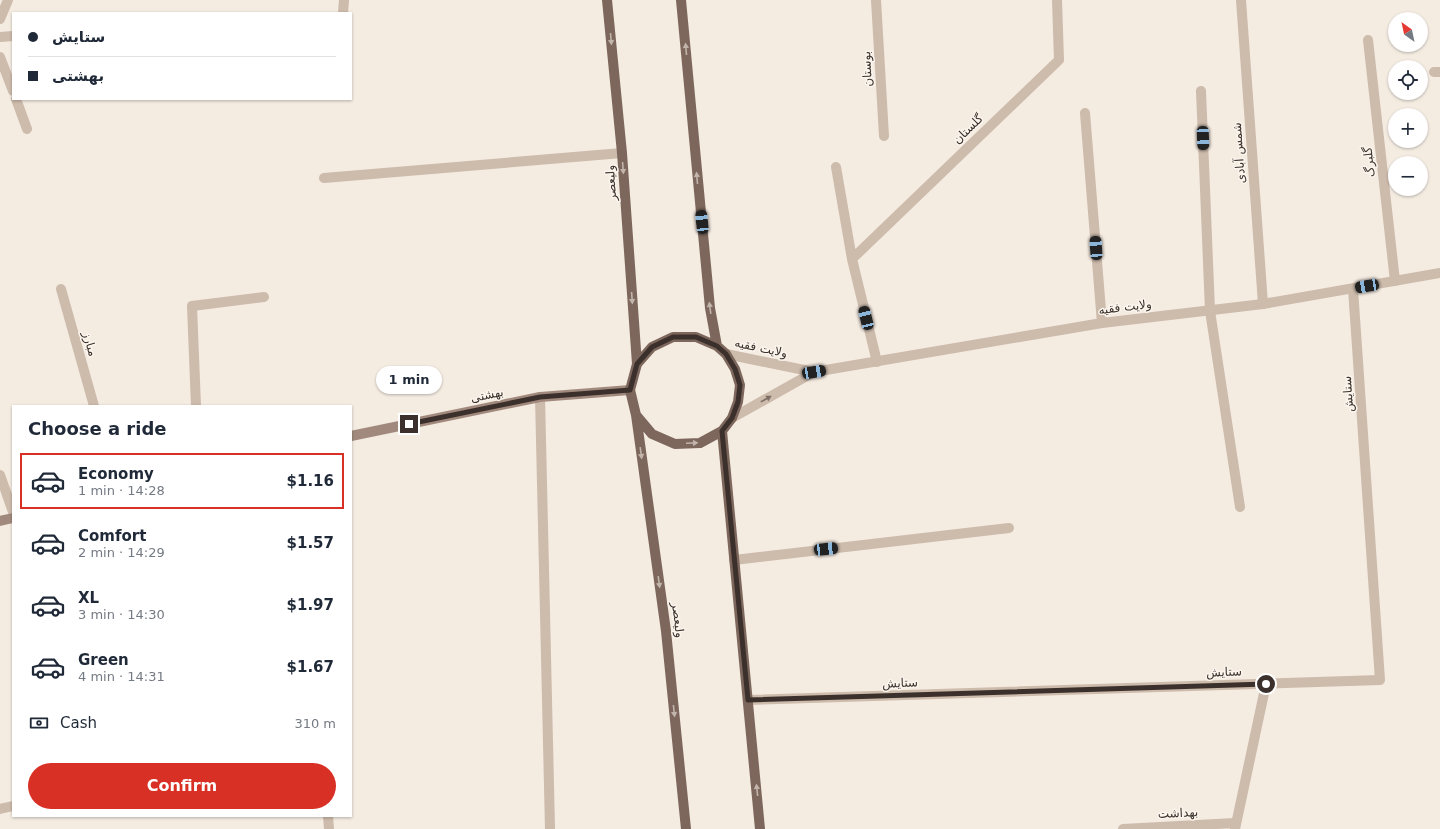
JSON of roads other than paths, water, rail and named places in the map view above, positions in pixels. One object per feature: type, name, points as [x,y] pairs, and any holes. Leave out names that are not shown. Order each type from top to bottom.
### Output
[{"type":"main road","name":"ولیعصر","points":[[607,0],[622,153],[637,364]]},
{"type":"main road","points":[[681,0],[710,308],[717,346]]},
{"type":"main road","points":[[673,337],[696,337],[717,346],[726,354],[735,369],[740,385],[738,402],[732,418],[722,431],[700,443],[675,444],[652,434],[636,415],[630,390],[637,364],[652,347],[673,337]]},
{"type":"main road","name":"بهشتی","points":[[352,436],[540,397],[630,390]]},
{"type":"main road","name":"ولیعصر","points":[[636,415],[666,631],[686,829]]},
{"type":"main road","points":[[722,431],[760,829]]},
{"type":"main road","points":[[0,521],[12,518]]},
{"type":"street","points":[[0,20],[8,0]]},
{"type":"street","points":[[343,12],[344,0]]},
{"type":"street","name":"بوستان","points":[[876,0],[884,136]]},
{"type":"street","name":"گلستان","points":[[852,259],[1059,60],[1057,0]]},
{"type":"street","name":"شمس آبادی","points":[[1241,0],[1264,304]]},
{"type":"street","points":[[0,37],[12,36]]},
{"type":"street","name":"گلبرگ","points":[[1368,40],[1395,281]]},
{"type":"street","points":[[0,57],[12,88]]},
{"type":"street","points":[[1201,91],[1210,311],[1240,507]]},
{"type":"street","points":[[16,100],[27,129]]},
{"type":"street","points":[[1085,113],[1102,323]]},
{"type":"street","points":[[324,178],[622,153]]},
{"type":"street","points":[[836,166],[852,259],[877,362]]},
{"type":"street","name":"ولایت فقیه","points":[[732,418],[814,372],[1102,323],[1264,304],[1440,273]]},
{"type":"street","name":"مبارز","points":[[61,289],[94,405]]},
{"type":"street","name":"ستایش","points":[[748,700],[1380,680],[1353,289]]},
{"type":"street","points":[[196,405],[192,306],[264,297]]},
{"type":"street","name":"ولایت فقیه","points":[[726,354],[814,372]]},
{"type":"street","points":[[540,397],[550,829]]},
{"type":"street","points":[[0,475],[12,509]]},
{"type":"street","points":[[734,560],[1009,528]]},
{"type":"street","points":[[1235,826],[1266,684]]},
{"type":"street","points":[[0,809],[12,806]]},
{"type":"street","points":[[328,817],[329,829]]},
{"type":"street","name":"بهداشت","points":[[1123,829],[1235,826]]}]
